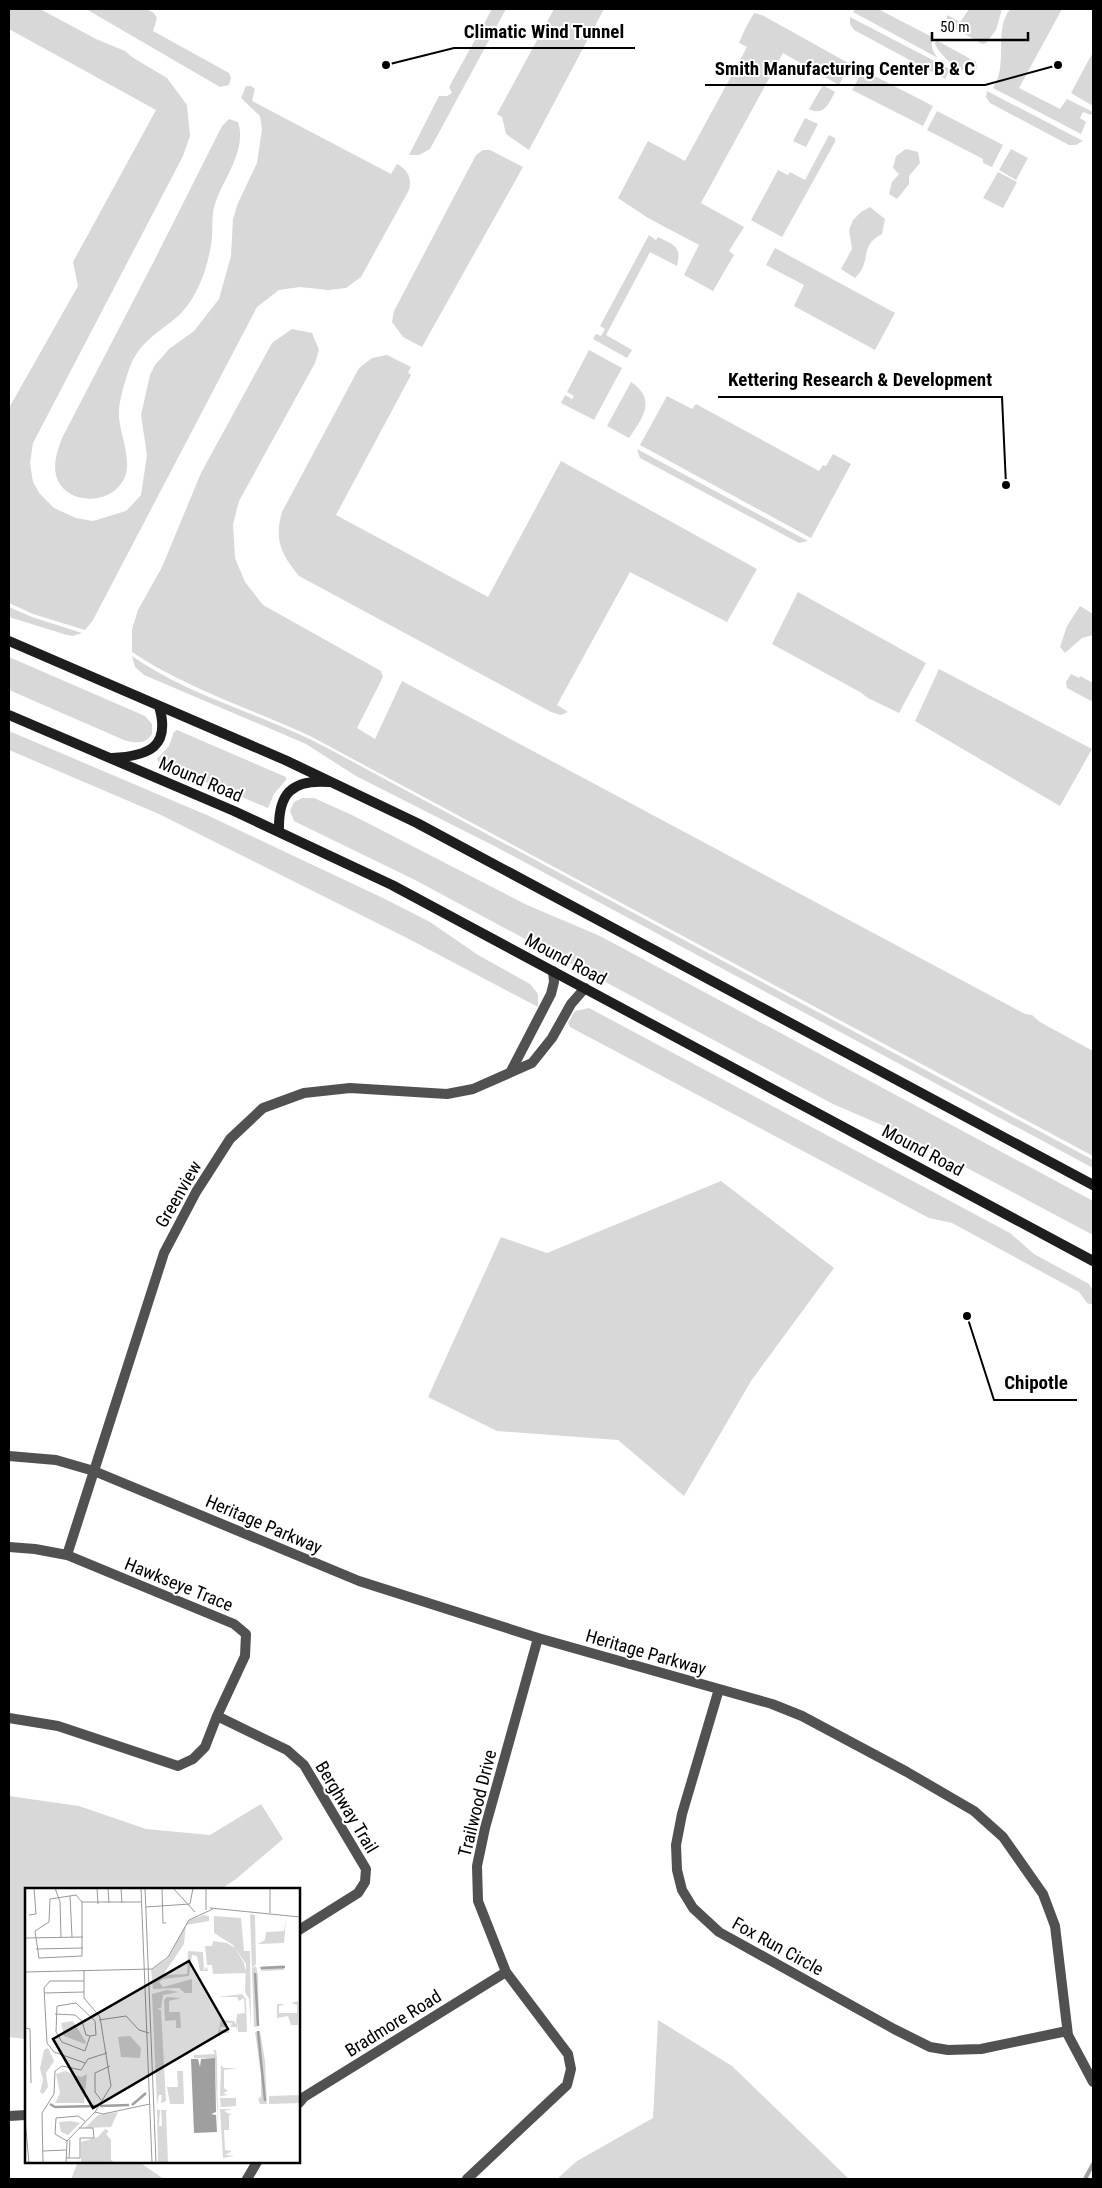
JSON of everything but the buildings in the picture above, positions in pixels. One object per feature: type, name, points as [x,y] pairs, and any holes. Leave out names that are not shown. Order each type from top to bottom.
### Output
[{"type":"main road","points":[[9,641],[335,783],[464,847],[1093,1185]]},
{"type":"main road","points":[[108,758],[143,754],[158,743],[163,726],[159,706]]},
{"type":"main road","name":"Mound Road","points":[[9,714],[279,831],[392,885],[1093,1261]]},
{"type":"main road","points":[[279,831],[280,806],[284,797],[290,791],[306,783],[335,783]]},
{"type":"main road","points":[[1077,1252],[1093,1252]]},
{"type":"street","points":[[511,1071],[551,994],[554,982],[553,970]]},
{"type":"street","name":"Greenview","points":[[67,1555],[164,1253],[196,1192],[230,1139],[263,1108],[304,1093],[350,1088],[430,1093],[461,1092],[485,1085],[511,1071],[532,1063],[552,1038],[571,1004],[586,988]]},
{"type":"street","name":"Heritage Parkway","points":[[9,1456],[56,1460],[94,1471],[359,1581],[538,1638],[772,1704],[802,1716],[907,1772],[965,1806],[1003,1837],[1043,1894],[1055,1926],[1067,2031],[1093,2082]]},
{"type":"street","points":[[9,1547],[67,1555]]},
{"type":"street","name":"Hawkseye Trace","points":[[9,1718],[58,1726],[178,1766],[193,1759],[205,1747],[245,1656],[246,1634],[234,1624],[67,1555]]},
{"type":"street","name":"Trailwood Drive","points":[[467,2179],[567,2085],[571,2069],[568,2054],[506,1972],[478,1901],[477,1866],[485,1828],[538,1638]]},
{"type":"street","name":"Fox Run Circle","points":[[719,1689],[682,1814],[676,1845],[677,1870],[682,1890],[693,1908],[706,1922],[728,1937],[894,2030],[930,2047],[948,2050],[982,2049],[1067,2031]]},
{"type":"street","name":"Berghway Trail","points":[[217,1716],[287,1750],[304,1765],[366,1869],[366,1882],[358,1893],[300,1929]]},
{"type":"street","name":"Bradmore Road","points":[[300,2102],[304,2097],[506,1972]]},
{"type":"street","points":[[9,2116],[25,2115]]},
{"type":"street","points":[[247,2179],[256,2163]]},
{"type":"shaded area","points":[[9,9],[40,9],[96,39],[125,51],[167,78],[187,105],[190,136],[183,156],[33,443],[30,463],[33,482],[40,494],[54,508],[76,518],[93,521],[126,511],[141,495],[147,455],[141,415],[150,375],[155,365],[169,349],[194,331],[219,299],[231,256],[233,219],[238,203],[257,163],[262,129],[260,116],[241,98],[246,86],[251,86],[255,89],[252,101],[391,174],[397,164],[404,169],[410,182],[409,190],[361,277],[346,288],[328,290],[300,287],[279,290],[257,307],[93,620],[85,630],[33,614],[9,603],[9,408],[78,286],[73,262],[156,110],[9,29]]},
{"type":"shaded area","points":[[86,9],[146,9],[154,13],[157,18],[153,31],[229,73],[231,78],[229,85],[220,87]]},
{"type":"shaded area","points":[[492,9],[506,9],[430,149],[419,155],[409,155],[439,96],[447,96],[452,93],[449,87]]},
{"type":"shaded area","points":[[554,9],[604,9],[529,150],[506,134],[502,117],[497,114]]},
{"type":"shaded area","points":[[855,9],[878,9],[932,37],[932,48],[938,58],[853,12]]},
{"type":"shaded area","points":[[969,9],[1002,9],[996,30],[986,43],[982,44],[946,23],[947,15],[960,22]]},
{"type":"shaded area","points":[[1010,9],[1062,9],[1019,88],[1060,109],[1067,99],[1093,112],[1091,115],[1083,112],[1080,118],[1086,122],[1081,134],[993,88],[998,79],[1000,69],[1002,27]]},
{"type":"shaded area","points":[[754,13],[762,15],[850,64],[839,85],[783,53],[701,203],[744,227],[729,251],[734,255],[713,291],[684,275],[699,245],[648,218],[618,198],[648,141],[685,161],[747,47],[739,43]]},
{"type":"shaded area","points":[[850,17],[950,69],[945,79],[854,30],[850,24]]},
{"type":"shaded area","points":[[936,40],[976,62],[977,67],[973,77],[946,59],[935,44]]},
{"type":"shaded area","points":[[1093,52],[1093,106],[1071,93]]},
{"type":"shaded area","points":[[863,70],[933,106],[923,126],[852,90]]},
{"type":"shaded area","points":[[823,85],[835,92],[831,100],[822,110],[814,111],[809,109]]},
{"type":"shaded area","points":[[987,91],[1083,141],[1076,145],[1069,145],[990,103],[986,97]]},
{"type":"shaded area","points":[[937,111],[1003,145],[992,167],[983,163],[983,159],[927,130]]},
{"type":"shaded area","points":[[805,118],[818,124],[806,147],[793,141]]},
{"type":"shaded area","points":[[229,119],[238,122],[240,142],[234,163],[214,206],[211,248],[203,277],[183,311],[148,340],[136,355],[125,383],[119,416],[127,461],[125,478],[113,492],[104,496],[85,498],[75,496],[60,484],[56,475],[56,461],[62,438],[222,126]]},
{"type":"shaded area","points":[[829,135],[835,138],[835,142],[782,237],[751,220],[778,170],[788,175],[790,172],[805,180]]},
{"type":"shaded area","points":[[906,149],[918,152],[920,163],[909,176],[909,184],[897,199],[889,194],[892,182],[899,174],[893,168],[896,156]]},
{"type":"shaded area","points":[[1011,149],[1028,158],[1016,180],[999,170]]},
{"type":"shaded area","points":[[483,150],[490,150],[523,167],[422,347],[403,337],[392,322],[394,311],[476,155]]},
{"type":"shaded area","points":[[998,172],[1017,182],[1003,208],[983,198]]},
{"type":"shaded area","points":[[870,207],[885,219],[882,234],[870,244],[863,266],[855,278],[841,269],[852,249],[849,230],[853,220]]},
{"type":"shaded area","points":[[649,235],[656,240],[658,237],[675,247],[678,254],[677,266],[650,252],[606,335],[632,350],[627,358],[593,339],[596,334],[601,336],[605,329],[600,326]]},
{"type":"shaded area","points":[[775,248],[895,313],[875,350],[794,306],[804,285],[766,265]]},
{"type":"shaded area","points":[[292,329],[312,333],[319,350],[315,363],[239,501],[233,524],[235,558],[245,582],[263,605],[381,671],[383,677],[357,728],[375,739],[402,681],[1025,1014],[1032,1015],[1040,1022],[1093,1051],[1093,1156],[310,736],[174,677],[132,652],[132,629],[138,610],[162,567],[201,473],[272,343]]},
{"type":"shaded area","points":[[589,350],[622,368],[594,420],[561,403],[565,395],[572,399],[574,396],[567,392]]},
{"type":"shaded area","points":[[387,355],[411,367],[408,372],[411,375],[336,515],[488,597],[561,461],[757,569],[727,622],[630,572],[557,705],[568,712],[561,715],[551,712],[299,576],[288,561],[279,539],[282,512],[359,368],[372,358]]},
{"type":"shaded area","points":[[631,382],[644,395],[645,409],[643,416],[629,438],[607,426]]},
{"type":"shaded area","points":[[667,396],[692,409],[696,404],[819,471],[823,465],[826,466],[833,454],[851,464],[811,538],[640,445]]},
{"type":"shaded area","points":[[637,449],[808,541],[799,543],[640,458]]},
{"type":"shaded area","points":[[798,592],[926,663],[899,713],[868,698],[772,644]]},
{"type":"shaded area","points":[[1080,606],[1093,614],[1093,635],[1082,638],[1065,653],[1060,647],[1067,626]]},
{"type":"shaded area","points":[[9,607],[32,617],[82,633],[73,636],[67,635],[9,617]]},
{"type":"shaded area","points":[[132,656],[171,679],[213,699],[299,734],[335,752],[1093,1160],[1093,1168],[500,849],[356,776],[306,744],[144,675],[135,667]]},
{"type":"shaded area","points":[[9,657],[145,716],[152,724],[152,734],[143,742],[124,740],[9,690]]},
{"type":"shaded area","points":[[939,669],[1092,749],[1060,806],[915,721]]},
{"type":"shaded area","points":[[1071,674],[1079,678],[1080,676],[1093,683],[1093,702],[1067,688],[1066,682]]},
{"type":"shaded area","points":[[177,730],[286,777],[286,780],[274,794],[268,808],[159,763],[157,759],[169,746],[174,732]]},
{"type":"shaded area","points":[[9,731],[209,816],[430,922],[478,955],[530,984],[538,994],[538,1007],[405,937],[159,814],[9,750]]},
{"type":"shaded area","points":[[302,798],[314,798],[352,815],[527,905],[600,936],[1093,1201],[1093,1235],[907,1136],[833,1104],[415,880],[294,821],[290,811],[294,802]]},
{"type":"shaded area","points":[[589,1008],[1010,1233],[1034,1254],[1089,1284],[1093,1291],[1093,1305],[1087,1303],[1079,1292],[952,1223],[929,1218],[570,1027],[568,1023],[575,1011]]},
{"type":"shaded area","points":[[721,1181],[834,1268],[751,1381],[684,1496],[618,1440],[497,1431],[428,1397],[501,1237],[547,1253]]},
{"type":"shaded area","points":[[9,1796],[79,1806],[146,1829],[210,1835],[261,1804],[283,1839],[236,1879],[222,1888],[25,1888],[25,2039],[9,2037]]},
{"type":"shaded area","points":[[658,2020],[732,2066],[849,2179],[557,2179],[577,2161],[653,2118]]},
{"type":"shaded area","points":[[78,2163],[140,2163],[164,2179],[71,2179]]},
{"type":"waterway","points":[[1085,2179],[1093,2164]]},
{"type":"place","name":"Climatic Wind Tunnel","points":[[386,65]]},
{"type":"place","name":"Smith Manufacturing Center B & C","points":[[1058,65]]},
{"type":"place","name":"Kettering Research & Development","points":[[1006,485]]},
{"type":"place","name":"Chipotle","points":[[967,1316]]}]
